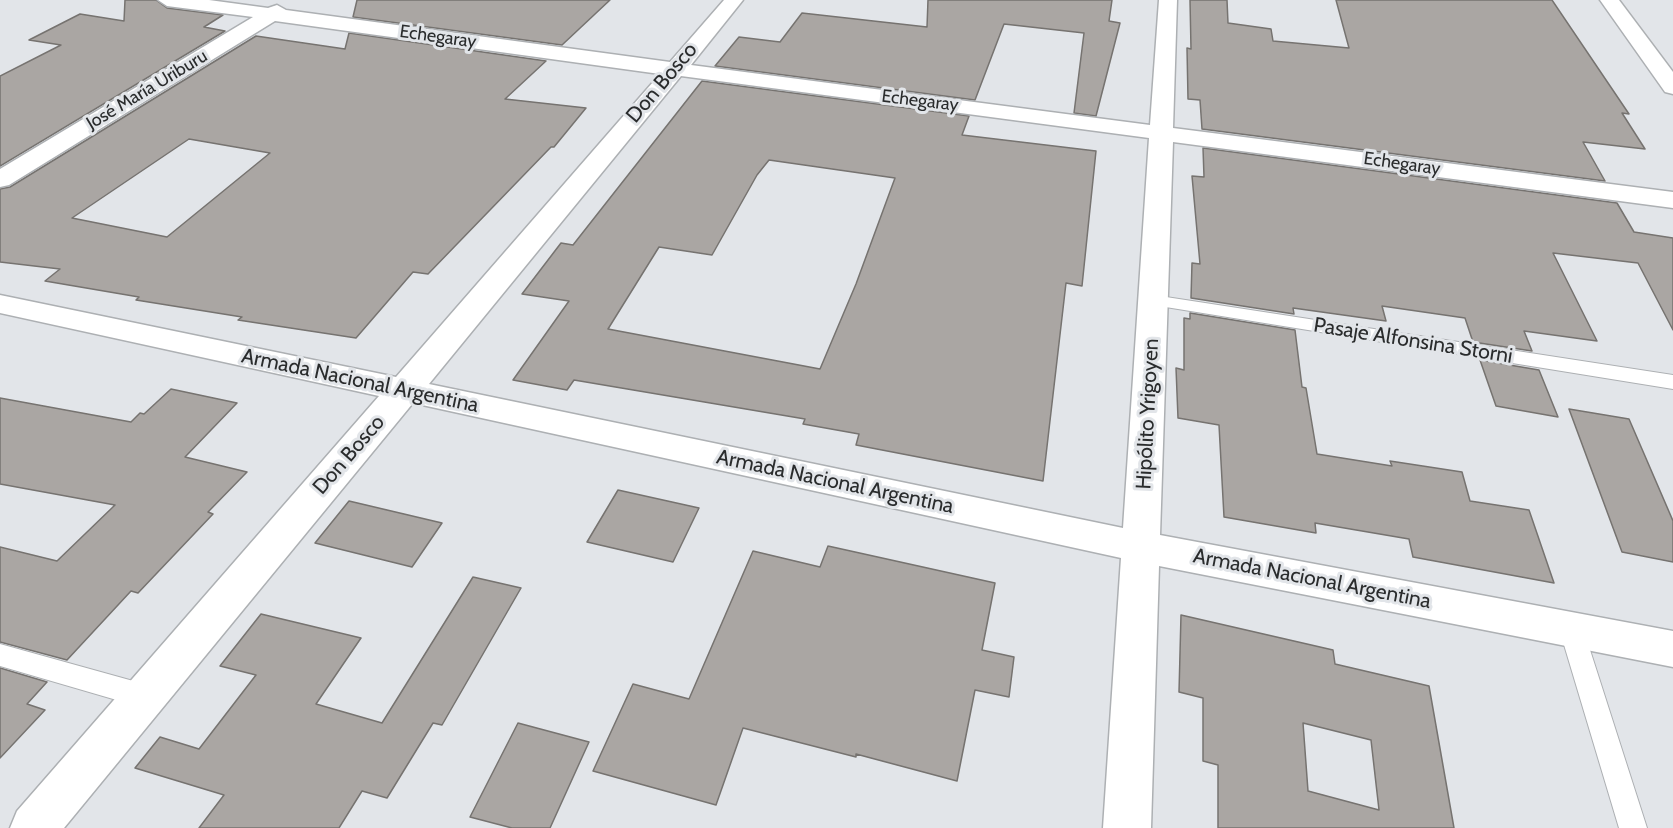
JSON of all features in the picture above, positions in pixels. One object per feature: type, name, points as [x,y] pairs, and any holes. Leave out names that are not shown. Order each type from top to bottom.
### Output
[{"type":"street","name":"Echegaray","points":[[167,0],[1673,200]]},
{"type":"street","name":"José María Uriburu","points":[[0,180],[295,0]]},
{"type":"street","name":"Don Bosco","points":[[34,828],[405,391],[673,69],[734,0]]},
{"type":"street","name":"Hipólito Yrigoyen","points":[[1127,828],[1168,0]]},
{"type":"street","points":[[1609,0],[1673,87]]},
{"type":"street","name":"Armada Nacional Argentina","points":[[0,304],[1141,547],[1673,649]]},
{"type":"lane","name":"Pasaje Alfonsina Storni","points":[[1153,300],[1673,382]]},
{"type":"lane","points":[[1571,628],[1633,828]]},
{"type":"lane","points":[[0,655],[144,696]]},
{"type":"building","points":[[125,0],[156,0],[167,8],[223,15],[204,27],[225,31],[0,166],[0,76],[61,45],[29,40],[80,14],[124,21]]},
{"type":"building","points":[[357,0],[610,0],[562,45],[353,17]]},
{"type":"building","points":[[928,0],[1112,0],[1109,21],[1120,23],[1096,116],[1074,113],[1084,33],[1004,24],[975,100],[715,66],[739,37],[780,42],[802,13],[927,27]]},
{"type":"building","points":[[1190,0],[1227,0],[1228,23],[1271,29],[1273,41],[1349,48],[1336,0],[1552,0],[1629,114],[1622,113],[1645,149],[1583,142],[1605,181],[1202,129],[1200,100],[1188,99],[1187,48],[1191,49]]},
{"type":"building","points":[[349,33],[546,61],[505,99],[586,108],[554,147],[551,147],[428,274],[413,272],[356,338],[238,320],[242,317],[136,300],[139,297],[45,281],[60,269],[0,262],[0,189],[10,187],[256,36],[345,49]],"holes":[[[189,139],[270,153],[167,237],[72,218]]]},
{"type":"building","points":[[702,81],[969,116],[962,135],[1096,151],[1082,286],[1066,283],[1043,481],[856,445],[859,434],[803,424],[805,419],[574,380],[567,390],[513,380],[569,301],[522,294],[561,243],[573,245]],"holes":[[[769,160],[895,178],[856,284],[820,369],[608,329],[659,247],[712,255],[757,175]]]},
{"type":"building","points":[[1203,148],[1617,203],[1634,232],[1673,238],[1673,330],[1638,263],[1553,253],[1597,341],[1524,331],[1532,351],[1473,342],[1465,318],[1382,306],[1386,321],[1293,308],[1294,314],[1191,298],[1192,263],[1200,264],[1192,176],[1204,177]]},
{"type":"building","points":[[1190,313],[1295,330],[1302,387],[1306,388],[1317,454],[1392,466],[1390,461],[1462,472],[1470,501],[1529,510],[1554,583],[1413,557],[1409,539],[1315,523],[1316,533],[1224,517],[1219,425],[1178,418],[1176,368],[1184,370],[1184,318],[1190,319]]},
{"type":"building","points":[[1480,360],[1539,370],[1558,417],[1496,406]]},
{"type":"building","points":[[171,389],[237,403],[185,457],[247,472],[208,512],[213,514],[138,593],[131,591],[67,660],[0,642],[0,547],[57,561],[115,505],[0,484],[0,398],[131,422],[140,413],[144,414]]},
{"type":"building","points":[[1569,409],[1629,419],[1673,521],[1673,562],[1622,552]]},
{"type":"building","points":[[618,490],[699,508],[673,562],[587,542]]},
{"type":"building","points":[[349,501],[442,523],[412,567],[315,543]]},
{"type":"building","points":[[828,546],[995,583],[982,650],[1014,657],[1009,697],[975,690],[957,781],[856,754],[856,757],[743,728],[716,805],[593,771],[633,684],[689,699],[753,551],[820,567]]},
{"type":"building","points":[[473,577],[521,588],[442,725],[433,723],[387,798],[362,791],[339,828],[199,828],[224,795],[135,768],[160,737],[199,749],[256,675],[220,666],[261,614],[361,638],[316,704],[382,723]]},
{"type":"building","points":[[1181,615],[1333,650],[1335,664],[1429,686],[1454,828],[1218,828],[1218,765],[1203,761],[1203,698],[1179,692]],"holes":[[[1303,723],[1371,740],[1379,810],[1308,791]]]},
{"type":"building","points":[[0,668],[47,682],[27,704],[45,710],[0,758]]},
{"type":"building","points":[[518,723],[589,742],[550,828],[512,828],[470,817]]}]
